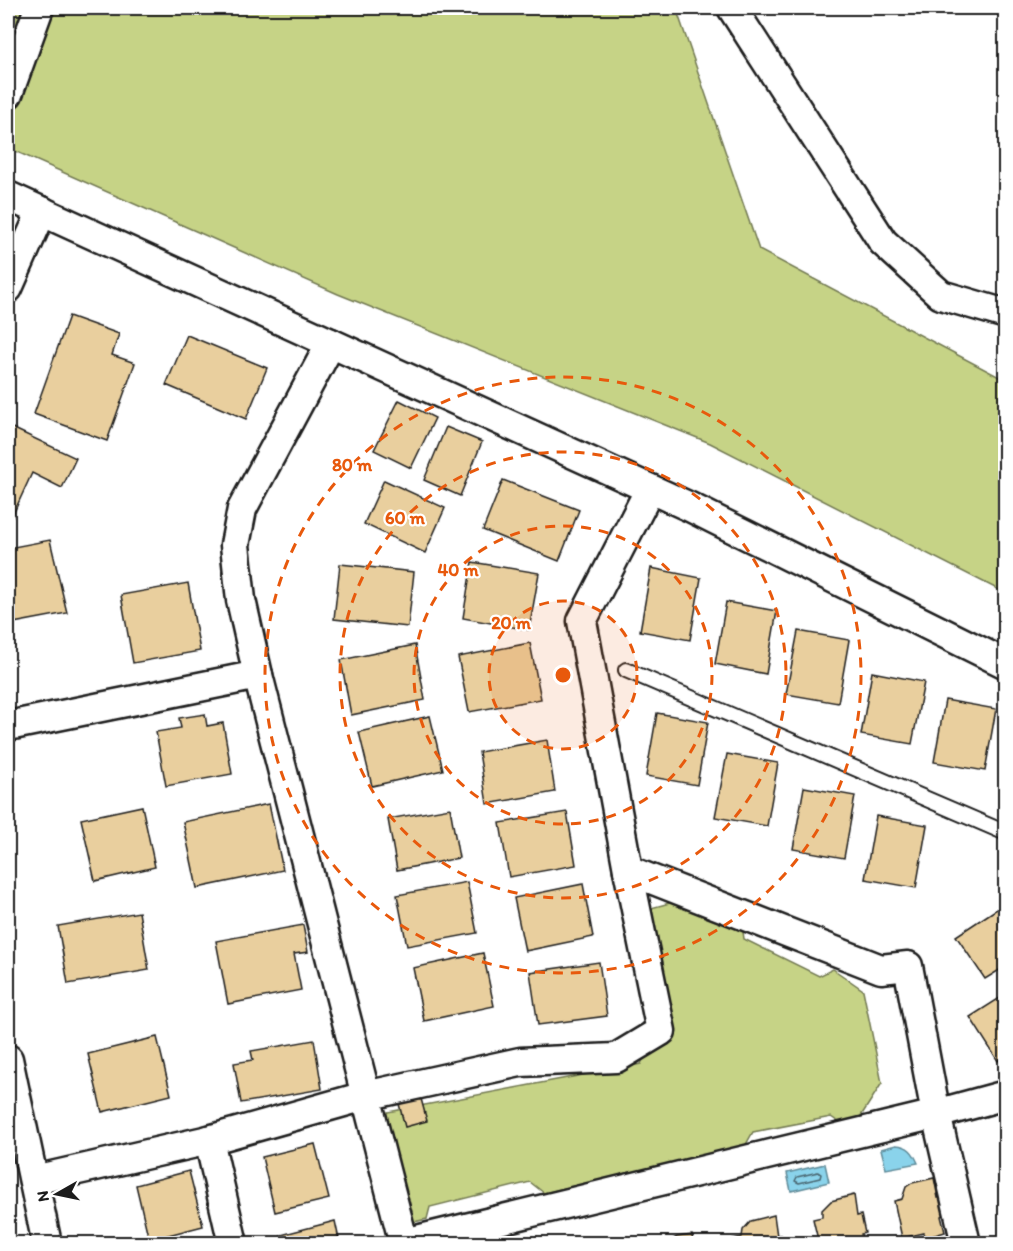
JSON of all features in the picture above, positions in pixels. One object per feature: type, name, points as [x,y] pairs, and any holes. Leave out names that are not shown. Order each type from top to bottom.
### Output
[{"type":"street","points":[[8,94],[39,8]]},
{"type":"street","points":[[732,8],[882,242],[941,295],[1005,314]]},
{"type":"street","points":[[8,196],[650,489],[1005,664]]},
{"type":"street","points":[[8,288],[42,212]]},
{"type":"street","points":[[331,343],[242,509],[235,545],[241,600],[258,675],[404,1243],[936,1114],[1005,1095]]},
{"type":"street","points":[[34,1180],[209,1140],[365,1096],[520,1062],[616,1058],[661,1031],[628,870],[582,621],[650,489]]},
{"type":"street","points":[[8,726],[258,675]]},
{"type":"street","points":[[628,870],[881,969],[908,966],[936,1114],[966,1244]]},
{"type":"street","points":[[8,1059],[47,1244]]},
{"type":"street","points":[[209,1140],[233,1244]]},
{"type":"lane","points":[[626,670],[1005,832]]},
{"type":"green space","points":[[8,8],[676,8],[759,250],[1005,380],[1005,593],[710,443],[338,294],[8,148]]},
{"type":"green space","points":[[677,901],[742,924],[744,939],[819,976],[833,969],[863,990],[882,1083],[859,1119],[840,1123],[831,1117],[753,1132],[745,1146],[544,1193],[530,1182],[430,1207],[427,1219],[400,1225],[377,1114],[641,1064],[645,1054],[640,911]]},
{"type":"water","points":[[896,1145],[910,1150],[918,1163],[886,1169],[881,1149]]},
{"type":"water","points":[[825,1164],[829,1182],[791,1191],[787,1173]]},
{"type":"building","points":[[69,316],[119,334],[112,355],[135,363],[107,441],[34,414]]},
{"type":"building","points":[[187,335],[267,368],[246,419],[166,385]]},
{"type":"building","points":[[399,400],[435,418],[411,468],[374,450]]},
{"type":"building","points":[[8,426],[76,458],[62,488],[32,473],[10,521],[8,520]]},
{"type":"building","points":[[446,427],[482,442],[460,496],[424,480]]},
{"type":"building","points":[[384,480],[445,508],[425,553],[364,524]]},
{"type":"building","points":[[503,480],[579,510],[559,561],[483,530]]},
{"type":"building","points":[[50,540],[67,613],[8,624],[8,548]]},
{"type":"building","points":[[472,562],[539,573],[529,630],[463,618]]},
{"type":"building","points":[[340,564],[414,572],[408,627],[334,619]]},
{"type":"building","points":[[651,568],[701,578],[690,640],[640,631]]},
{"type":"building","points":[[188,583],[200,651],[133,663],[121,595]]},
{"type":"building","points":[[726,602],[777,611],[766,674],[715,664]]},
{"type":"building","points":[[798,631],[849,640],[838,703],[786,694]]},
{"type":"building","points":[[530,643],[541,699],[469,712],[458,657]]},
{"type":"building","points":[[415,645],[425,700],[351,715],[341,660]]},
{"type":"building","points":[[872,672],[924,682],[912,744],[861,735]]},
{"type":"building","points":[[945,700],[996,709],[985,771],[934,762]]},
{"type":"building","points":[[657,713],[708,722],[697,785],[646,776]]},
{"type":"building","points":[[205,714],[207,726],[223,723],[232,774],[166,786],[156,732],[181,728],[179,718]]},
{"type":"building","points":[[430,716],[443,770],[372,786],[359,732]]},
{"type":"building","points":[[547,740],[555,792],[487,804],[479,752]]},
{"type":"building","points":[[727,754],[778,763],[767,826],[715,817]]},
{"type":"building","points":[[804,787],[855,796],[844,858],[793,849]]},
{"type":"building","points":[[269,804],[283,870],[197,888],[183,822]]},
{"type":"building","points":[[142,806],[155,867],[95,881],[81,819]]},
{"type":"building","points":[[450,808],[459,858],[397,870],[388,819]]},
{"type":"building","points":[[567,812],[576,865],[509,877],[500,823]]},
{"type":"building","points":[[876,816],[927,825],[916,888],[865,879]]},
{"type":"building","points":[[467,882],[477,933],[407,946],[397,895]]},
{"type":"building","points":[[583,884],[593,937],[525,951],[514,898]]},
{"type":"building","points":[[1006,903],[1006,966],[985,979],[956,936]]},
{"type":"building","points":[[139,912],[149,970],[68,984],[58,926]]},
{"type":"building","points":[[303,925],[308,952],[294,954],[301,990],[228,1004],[216,941]]},
{"type":"building","points":[[483,953],[494,1006],[424,1021],[413,968]]},
{"type":"building","points":[[599,962],[607,1016],[538,1025],[530,972]]},
{"type":"building","points":[[1006,994],[1006,1056],[998,1061],[970,1017]]},
{"type":"building","points":[[157,1037],[171,1095],[102,1112],[88,1054]]},
{"type":"building","points":[[314,1040],[322,1089],[241,1103],[234,1063],[253,1060],[251,1051]]},
{"type":"building","points":[[420,1095],[427,1121],[405,1127],[398,1100]]},
{"type":"building","points":[[315,1144],[329,1199],[275,1212],[262,1157]]},
{"type":"building","points":[[189,1171],[203,1226],[149,1240],[136,1185]]},
{"type":"building","points":[[934,1178],[938,1198],[942,1197],[946,1215],[941,1216],[945,1232],[925,1238],[924,1233],[902,1238],[894,1201],[902,1199],[906,1187],[912,1183]]},
{"type":"building","points":[[854,1195],[857,1216],[861,1215],[865,1233],[861,1234],[863,1244],[819,1244],[813,1219],[822,1217],[822,1210],[831,1201]]},
{"type":"building","points":[[774,1215],[777,1236],[781,1235],[783,1244],[734,1244],[733,1239],[742,1237],[743,1230],[751,1221]]},
{"type":"building","points":[[335,1221],[340,1244],[283,1244],[281,1235]]},
{"type":"building","points":[[692,1235],[693,1244],[665,1244],[677,1237]]}]
